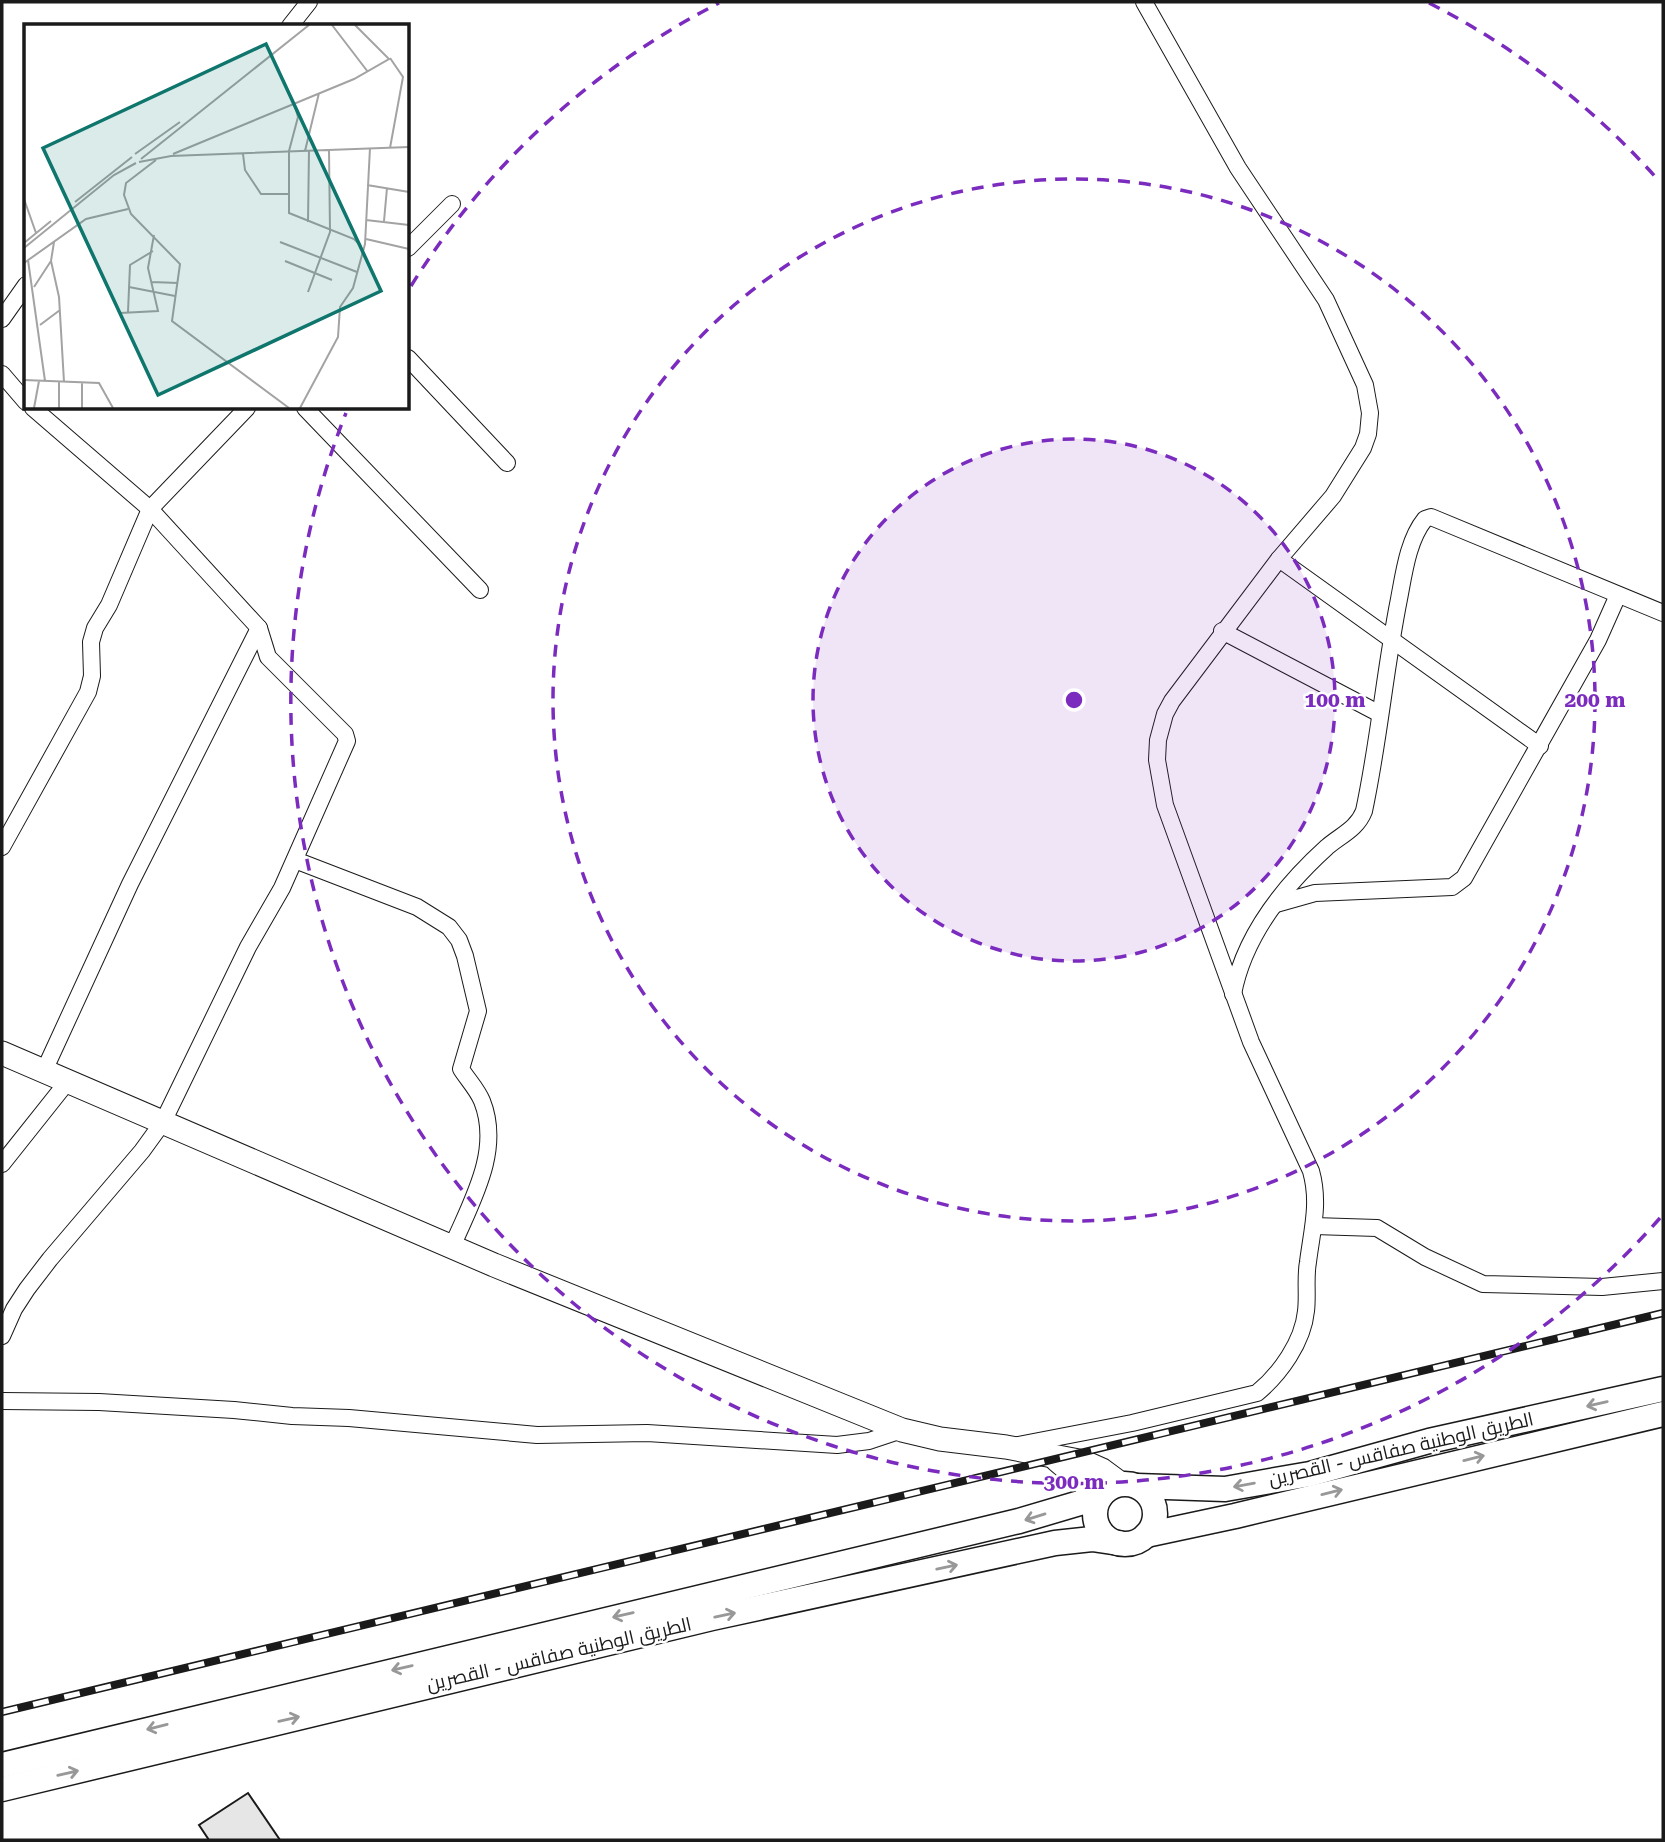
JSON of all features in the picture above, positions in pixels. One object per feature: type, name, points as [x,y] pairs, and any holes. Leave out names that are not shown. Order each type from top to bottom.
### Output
[{"type":"main road","points":[[2,1053],[452,1247],[902,1430],[940,1439],[1006,1447],[1054,1458],[1089,1485],[1145,1491],[1155,1508],[1152,1527],[1138,1541],[1119,1543],[1102,1534],[1097,1525],[1095,1516],[1119,1489]]},
{"type":"main road","name":"الطريق الوطنية صفاقس - القصرين","points":[[2,1789],[199,1728],[833,1565],[1019,1521],[1119,1489],[1225,1489],[1310,1474],[1429,1441],[1506,1424],[1662,1402]]},
{"type":"main road","name":"الطريق الوطنية صفاقس - القصرين","points":[[1146,1535],[1224,1519],[1512,1449],[1662,1402]]},
{"type":"main road","name":"الطريق الوطنية صفاقس - القصرين","points":[[2,1765],[199,1728],[1055,1543],[1092,1539],[1119,1543]]},
{"type":"main road","points":[[833,1565],[843,1590]]},
{"type":"street","points":[[292,24],[309,2]]},
{"type":"street","points":[[1006,1447],[1132,1423],[1257,1393],[1269,1383],[1293,1350],[1306,1313],[1307,1265],[1314,1226],[1316,1189],[1311,1171],[1251,1042],[1166,805],[1157,760],[1158,740],[1165,714],[1172,701],[1279,559],[1333,496],[1363,448],[1368,434],[1370,413],[1365,385],[1326,300],[1238,168],[1144,2]]},
{"type":"street","points":[[410,246],[452,204]]},
{"type":"street","points":[[2,319],[24,288]]},
{"type":"street","points":[[410,360],[507,463]]},
{"type":"street","points":[[2,374],[24,400]]},
{"type":"street","points":[[2,1336],[27,1289],[134,1162],[163,1122],[248,947],[295,860],[347,741],[345,734],[268,657],[259,628],[150,509],[35,410]]},
{"type":"street","points":[[2,847],[88,692],[92,676],[90,642],[109,605],[150,509],[245,410]]},
{"type":"street","points":[[307,410],[480,590]]},
{"type":"street","points":[[1233,994],[1244,955],[1255,933],[1276,904],[1320,853],[1360,821],[1370,782],[1391,640],[1404,576],[1413,540],[1425,519],[1431,517],[1663,613]]},
{"type":"street","points":[[1279,559],[1540,746]]},
{"type":"street","points":[[1276,904],[1315,893],[1452,887],[1464,878],[1598,640],[1618,595]]},
{"type":"street","points":[[44,1071],[130,884],[259,628]]},
{"type":"street","points":[[1223,631],[1380,714]]},
{"type":"street","points":[[295,860],[417,907],[450,927],[459,940],[478,1011],[461,1069],[482,1100],[489,1136],[480,1180],[452,1247]]},
{"type":"street","points":[[2,1164],[68,1081]]},
{"type":"street","points":[[1314,1226],[1377,1228],[1424,1256],[1483,1284],[1602,1287],[1663,1281]]},
{"type":"street","points":[[2,1401],[99,1402],[349,1418],[537,1435],[647,1433],[837,1445],[853,1444],[902,1430]]},
{"type":"building","points":[[248,1793],[280,1840],[209,1840],[199,1825]]},
{"type":"railway","points":[[2,1712],[1663,1313]]}]
